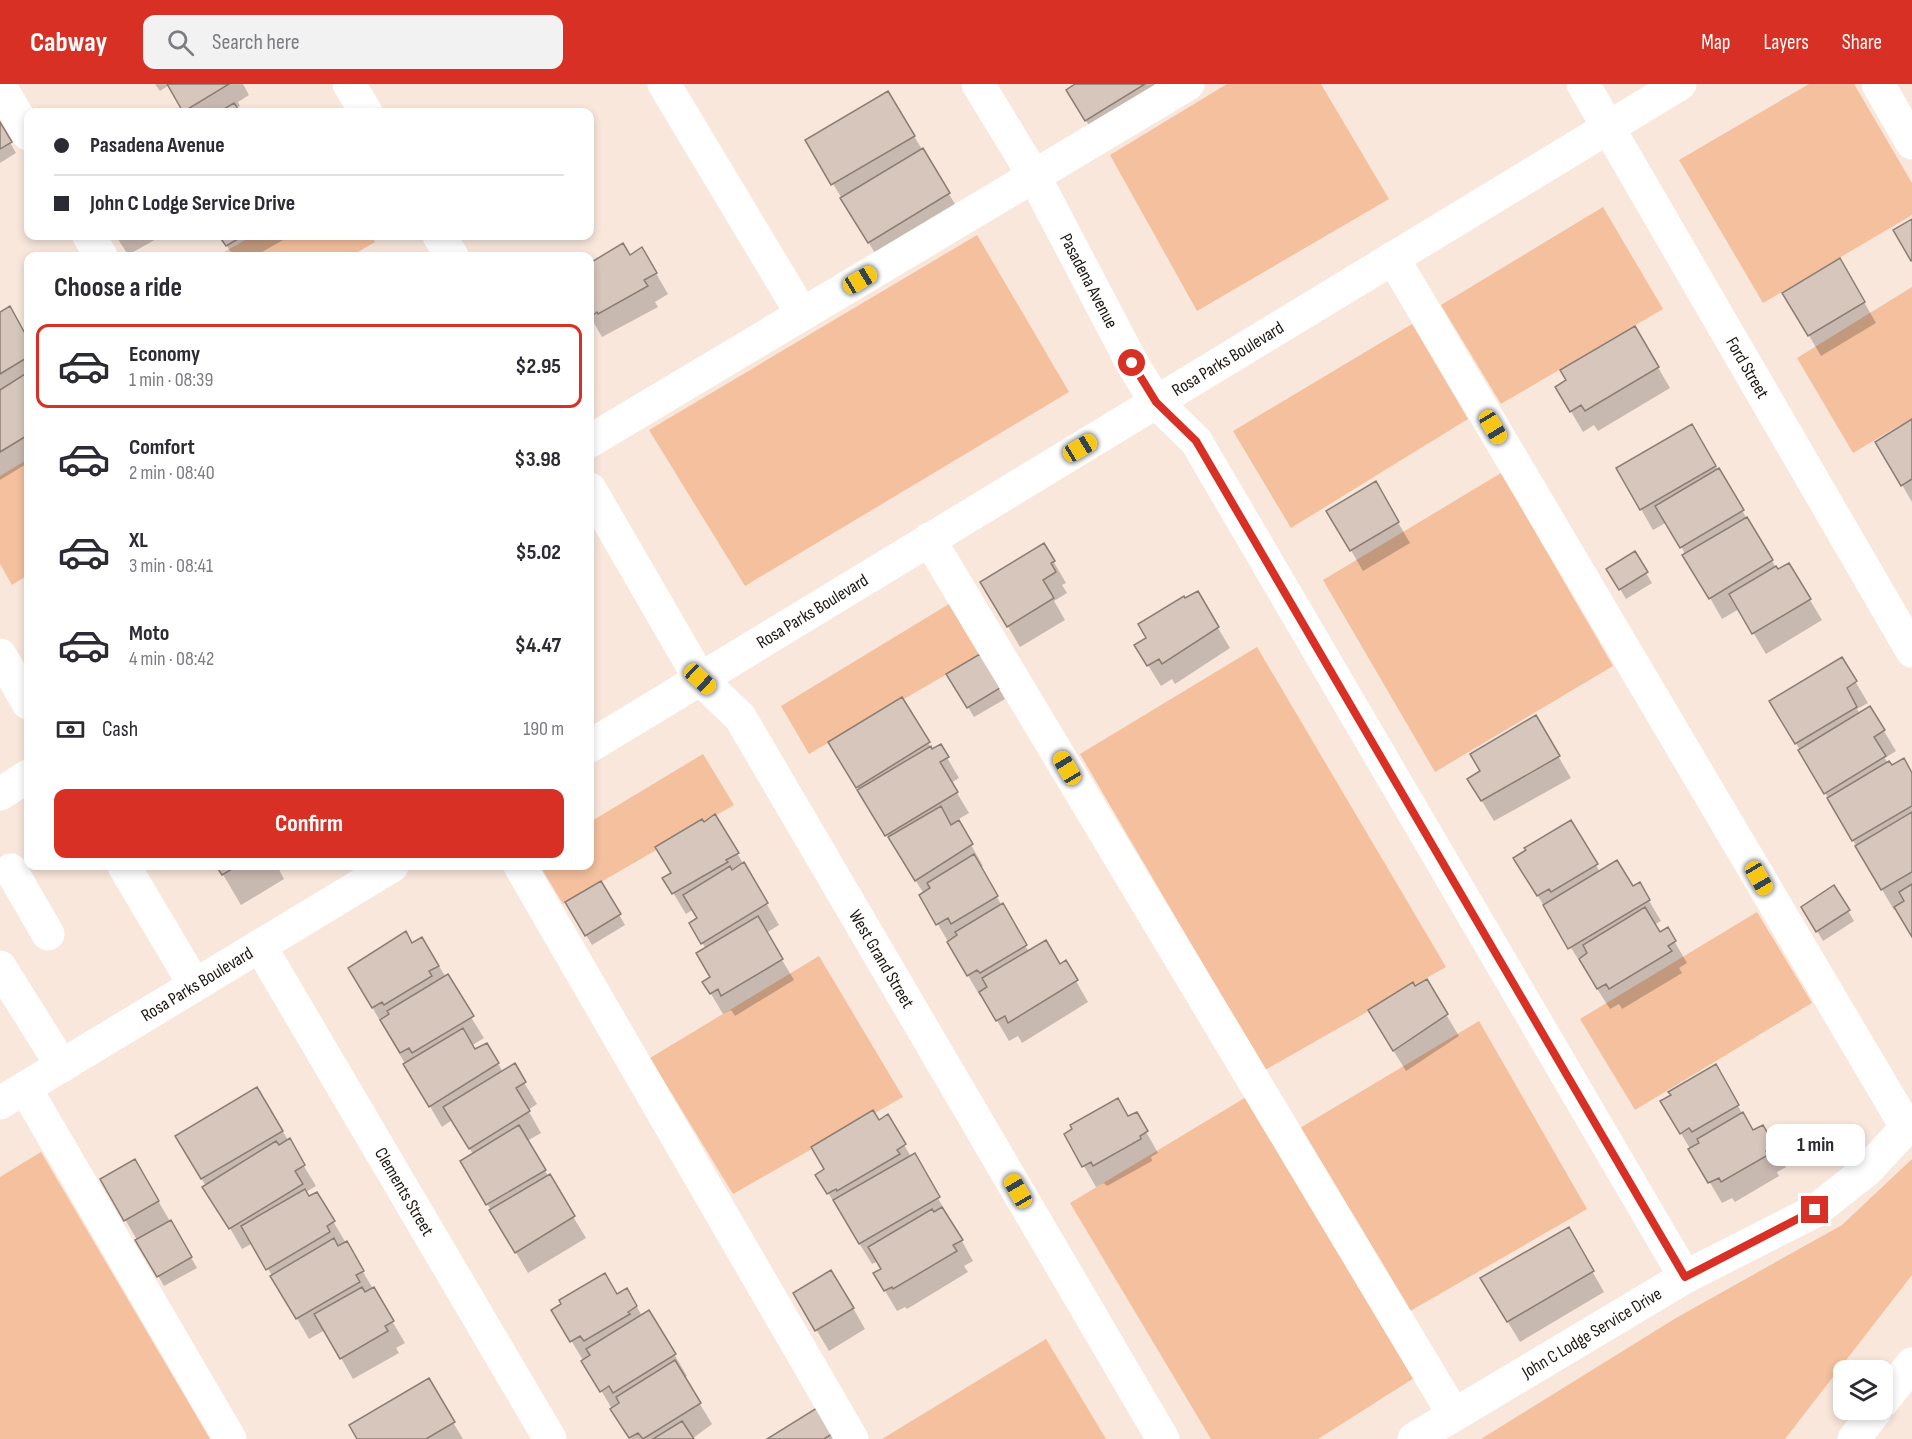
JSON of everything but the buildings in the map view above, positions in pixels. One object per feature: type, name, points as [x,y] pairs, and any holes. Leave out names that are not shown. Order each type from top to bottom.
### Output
[{"type":"main road","points":[[349,84],[364,108]]},
{"type":"main road","points":[[664,84],[802,314]]},
{"type":"main road","name":"Pasadena Avenue","points":[[978,84],[1034,176],[1132,363],[1156,402],[1196,441],[1685,1277]]},
{"type":"main road","points":[[594,439],[1188,84]]},
{"type":"main road","name":"Ford Street","points":[[1583,84],[1912,651]]},
{"type":"main road","name":"Rosa Parks Boulevard","points":[[594,744],[1680,84]]},
{"type":"main road","points":[[1878,84],[1912,143]]},
{"type":"main road","points":[[0,86],[24,127]]},
{"type":"main road","points":[[1393,258],[1909,1125]]},
{"type":"main road","name":"West Grand Street","points":[[594,496],[700,679],[740,717],[1163,1439]]},
{"type":"main road","points":[[929,539],[1454,1415]]},
{"type":"main road","points":[[0,655],[24,696]]},
{"type":"main road","points":[[0,794],[24,779]]},
{"type":"main road","points":[[11,870],[48,934]]},
{"type":"main road","points":[[126,870],[194,984]]},
{"type":"main road","name":"Rosa Parks Boulevard","points":[[13,1096],[194,984],[385,870]]},
{"type":"main road","points":[[522,870],[852,1439]]},
{"type":"main road","name":"Clements Street","points":[[260,946],[550,1439]]},
{"type":"main road","points":[[0,967],[62,1066]]},
{"type":"main road","points":[[13,1096],[230,1439]]},
{"type":"main road","name":"John C Lodge Service Drive","points":[[1414,1439],[1685,1277],[1815,1210],[1867,1170],[1909,1125]]},
{"type":"main road","points":[[1893,1388],[1912,1364]]},
{"type":"main road","points":[[1854,1439],[1868,1420]]},
{"type":"shaded area","points":[[1227,84],[1321,84],[1389,199],[1197,311],[1110,155]]},
{"type":"shaded area","points":[[1809,84],[1854,84],[1912,183],[1912,215],[1763,303],[1679,160]]},
{"type":"shaded area","points":[[1603,207],[1663,309],[1501,404],[1441,305]]},
{"type":"shaded area","points":[[977,235],[1069,392],[745,586],[649,430]]},
{"type":"shaded area","points":[[245,240],[374,240],[375,242],[358,252],[224,252]]},
{"type":"shaded area","points":[[1912,287],[1912,418],[1853,453],[1797,358]]},
{"type":"shaded area","points":[[1412,324],[1468,419],[1291,528],[1233,431]]},
{"type":"shaded area","points":[[24,461],[24,578],[12,585],[0,564],[0,476]]},
{"type":"shaded area","points":[[1501,473],[1613,666],[1435,772],[1323,580]]},
{"type":"shaded area","points":[[949,604],[980,655],[809,754],[781,706]]},
{"type":"shaded area","points":[[1257,647],[1446,967],[1265,1070],[1080,754]]},
{"type":"shaded area","points":[[703,754],[734,805],[563,904],[542,870],[594,870],[594,820]]},
{"type":"shaded area","points":[[1757,912],[1812,1003],[1635,1110],[1580,1019]]},
{"type":"shaded area","points":[[819,956],[903,1097],[733,1194],[650,1058]]},
{"type":"shaded area","points":[[1479,1021],[1587,1209],[1405,1314],[1300,1128]]},
{"type":"shaded area","points":[[1248,1096],[1414,1378],[1318,1439],[1211,1439],[1070,1203]]},
{"type":"shaded area","points":[[41,1152],[210,1439],[0,1439],[0,1177]]},
{"type":"shaded area","points":[[1912,1159],[1912,1275],[1846,1360],[1833,1360],[1833,1377],[1785,1439],[1481,1439],[1676,1318],[1842,1225]]},
{"type":"shaded area","points":[[1046,1339],[1106,1439],[882,1439]]},
{"type":"route","points":[[1132,363],[1156,402],[1196,441],[1685,1277],[1815,1210]]}]
